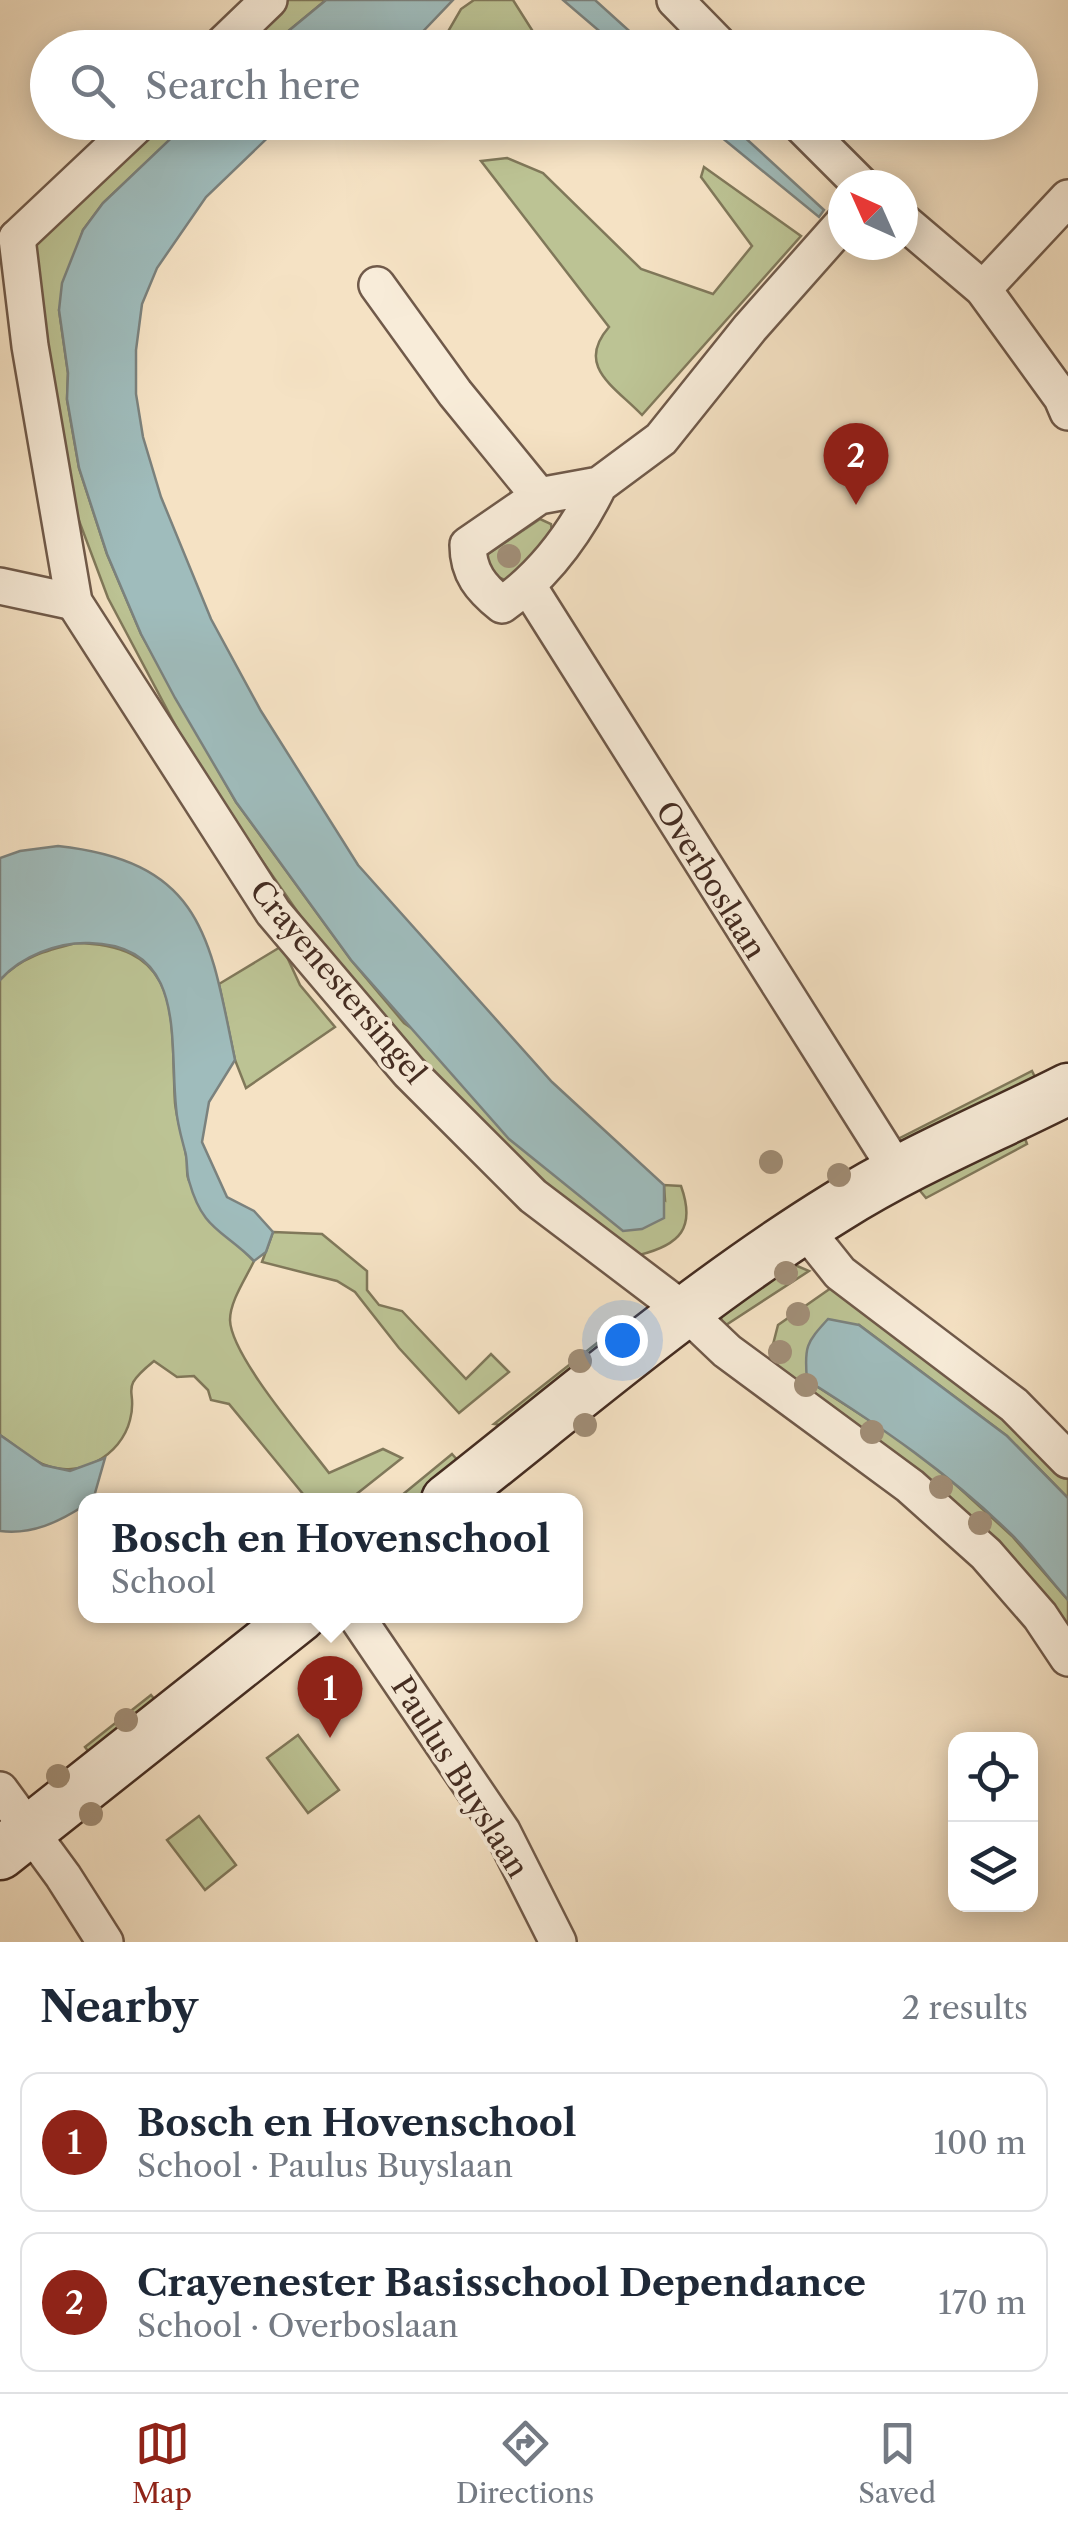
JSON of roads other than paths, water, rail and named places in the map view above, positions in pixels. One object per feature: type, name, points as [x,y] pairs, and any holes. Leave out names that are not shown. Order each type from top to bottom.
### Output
[{"type":"street","points":[[238,30],[270,0]]},
{"type":"street","points":[[679,2],[705,30]]},
{"type":"street","name":"Crayenestersingel","points":[[119,140],[8,234],[74,602],[286,927],[409,1072],[533,1196],[910,1486],[986,1554],[1040,1616],[1068,1658]]},
{"type":"street","points":[[816,140],[846,170]]},
{"type":"street","points":[[983,290],[1068,198]]},
{"type":"street","points":[[918,234],[983,290],[1062,398],[1068,412]]},
{"type":"street","points":[[600,484],[578,527],[528,586],[502,605],[484,590],[468,565],[468,545],[539,496],[600,484],[661,439],[750,328],[828,240]]},
{"type":"street","points":[[377,286],[454,393],[539,496]]},
{"type":"street","points":[[0,586],[74,602]]},
{"type":"street","name":"Overboslaan","points":[[528,586],[898,1172]]},
{"type":"street","points":[[455,1493],[804,1228],[898,1172],[1068,1088]]},
{"type":"street","points":[[804,1228],[840,1273],[1014,1405],[1068,1460]]},
{"type":"street","points":[[15,1842],[291,1623]]},
{"type":"street","name":"Paulus Buyslaan","points":[[361,1623],[502,1831],[558,1942]]},
{"type":"street","points":[[0,1790],[15,1842],[105,1942]]},
{"type":"water","points":[[326,0],[453,0],[424,30],[290,30]]},
{"type":"water","points":[[563,0],[595,0],[628,30],[598,30]]},
{"type":"water","points":[[169,140],[265,140],[206,197],[157,268],[142,304],[136,394],[143,437],[161,497],[211,619],[261,711],[358,865],[552,1082],[664,1185],[664,1218],[642,1229],[623,1231],[509,1139],[351,960],[236,802],[175,698],[141,634],[107,554],[79,468],[67,399],[68,373],[59,310],[62,283],[83,230],[103,203]]},
{"type":"water","points":[[725,140],[748,140],[824,210],[819,217]]},
{"type":"water","points":[[58,846],[106,855],[143,869],[171,888],[192,913],[206,942],[235,1060],[209,1102],[202,1142],[227,1197],[254,1211],[273,1232],[266,1252],[254,1261],[207,1220],[194,1197],[177,1119],[167,1000],[158,978],[143,960],[121,948],[89,943],[65,945],[29,957],[0,980],[0,858]]},
{"type":"water","points":[[828,1319],[859,1325],[1007,1436],[1068,1498],[1068,1600],[1019,1543],[964,1492],[888,1433],[807,1380],[808,1346]]},
{"type":"water","points":[[0,1435],[43,1465],[70,1471],[105,1458],[95,1493],[78,1493],[78,1509],[45,1526],[0,1531]]},
{"type":"place","name":"Crayenester Basisschool Dependance","points":[[856,505]]},
{"type":"place","name":"Bosch en Hovenschool","points":[[330,1738]]}]
